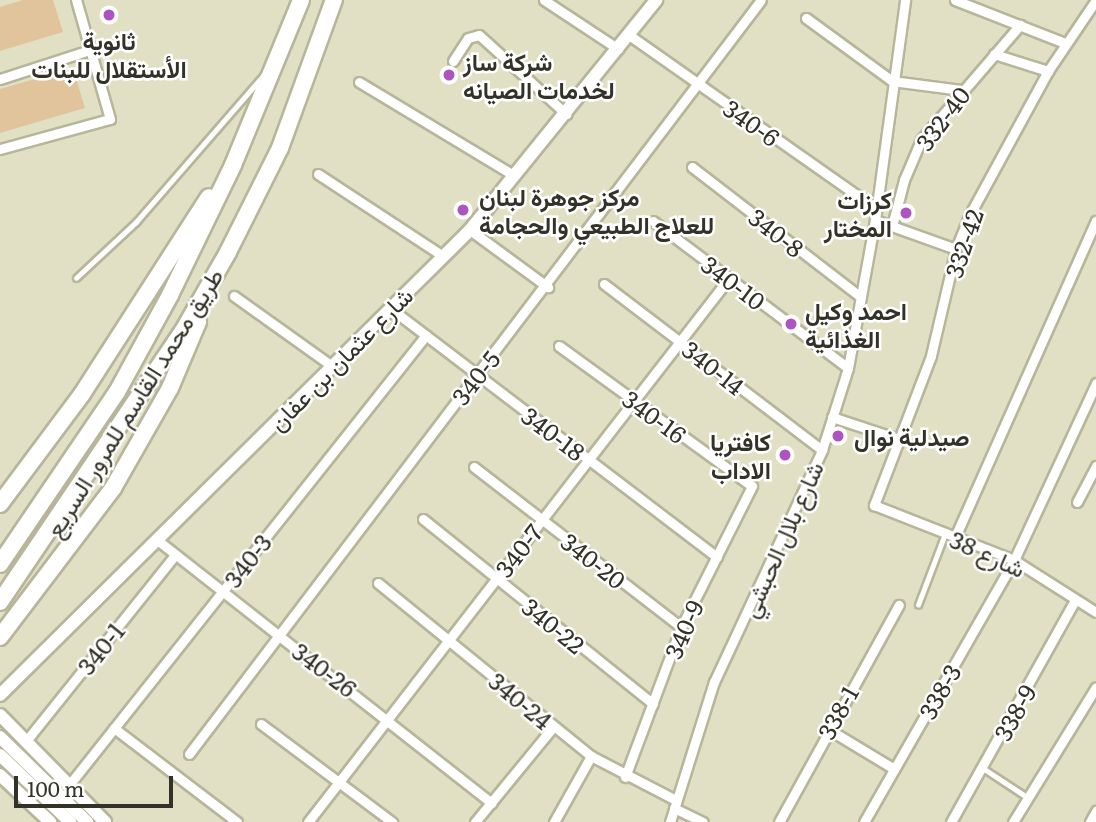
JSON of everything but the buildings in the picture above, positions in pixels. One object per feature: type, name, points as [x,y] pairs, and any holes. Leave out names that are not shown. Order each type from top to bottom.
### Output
[{"type":"highway","name":"طريق محمد القاسم للمرور السريع","points":[[0,564],[117,392],[233,164],[301,0]]},
{"type":"highway","name":"طريق محمد القاسم للمرور السريع","points":[[0,602],[176,343],[228,252],[280,148],[334,0]]},
{"type":"highway","points":[[0,505],[82,394],[233,164]]},
{"type":"highway","points":[[0,637],[113,488],[170,388],[228,252]]},
{"type":"street","points":[[0,149],[110,119],[76,0]]},
{"type":"street","points":[[544,0],[618,49]]},
{"type":"street","name":"شارع عثمان بن عفان","points":[[0,695],[470,230],[656,0]]},
{"type":"street","name":"340-5","points":[[189,754],[476,374],[548,287],[761,0]]},
{"type":"street","name":"شارع بلال الحبشي","points":[[670,822],[714,682],[822,450],[848,368],[875,220],[905,0]]},
{"type":"street","points":[[955,0],[1065,43]]},
{"type":"street","name":"332-42","points":[[874,505],[931,356],[956,249],[1048,71],[1096,0]]},
{"type":"street","points":[[1086,14],[1096,21]]},
{"type":"street","points":[[806,18],[892,81],[961,90]]},
{"type":"street","name":"332-40","points":[[892,226],[904,180],[921,140],[961,90],[1020,25]]},
{"type":"street","name":"340-6","points":[[629,34],[875,208]]},
{"type":"street","points":[[453,61],[468,38],[479,35],[566,114]]},
{"type":"street","points":[[0,79],[90,50]]},
{"type":"street","points":[[994,54],[1048,71]]},
{"type":"street","points":[[359,82],[513,176]]},
{"type":"street","name":"340-8","points":[[692,167],[861,297]]},
{"type":"street","points":[[318,174],[443,256]]},
{"type":"street","points":[[875,220],[956,249]]},
{"type":"street","points":[[950,535],[1096,220]]},
{"type":"street","name":"340-10","points":[[653,221],[848,368]]},
{"type":"street","points":[[470,230],[548,287]]},
{"type":"street","name":"340-7","points":[[308,822],[729,278]]},
{"type":"street","name":"340-14","points":[[604,284],[822,450]]},
{"type":"street","points":[[234,296],[332,366]]},
{"type":"street","name":"340-18","points":[[390,308],[717,557]]},
{"type":"street","name":"340-3","points":[[69,785],[426,335]]},
{"type":"street","name":"340-16","points":[[559,346],[752,486]]},
{"type":"street","name":"338-3","points":[[864,822],[1014,560],[1096,383]]},
{"type":"street","points":[[832,417],[898,439]]},
{"type":"street","points":[[1077,502],[1096,466]]},
{"type":"street","name":"340-20","points":[[474,467],[681,627]]},
{"type":"street","name":"340-9","points":[[625,777],[681,627],[752,486]]},
{"type":"street","name":"شارع 38","points":[[874,505],[1014,560],[1096,612]]},
{"type":"street","name":"340-22","points":[[423,519],[653,704]]},
{"type":"street","name":"340-26","points":[[156,539],[388,718],[491,803]]},
{"type":"street","name":"340-1","points":[[26,741],[175,555]]},
{"type":"street","name":"340-24","points":[[378,583],[591,756],[703,822]]},
{"type":"street","name":"338-9","points":[[951,822],[984,768],[1075,600]]},
{"type":"street","name":"338-1","points":[[779,822],[828,729],[899,605]]},
{"type":"street","points":[[1013,822],[1096,687]]},
{"type":"street","points":[[0,715],[105,822]]},
{"type":"street","points":[[261,723],[392,822]]},
{"type":"street","points":[[475,822],[553,727]]},
{"type":"street","points":[[114,728],[237,822]]},
{"type":"street","points":[[828,729],[894,769]]},
{"type":"street","points":[[0,737],[87,822]]},
{"type":"street","points":[[0,755],[70,822]]},
{"type":"street","points":[[554,822],[591,756]]},
{"type":"street","points":[[0,775],[50,822]]},
{"type":"lane","points":[[76,278],[136,222],[233,105],[275,65]]},
{"type":"lane","points":[[918,605],[950,535]]},
{"type":"lane","points":[[984,768],[1028,797]]},
{"type":"place","name":"ثانوية الأستقلال للبنات","points":[[109,15]]},
{"type":"place","name":"شركة ساز لخدمات الصيانه","points":[[449,75]]},
{"type":"place","name":"مركز جوهرة لبنان للعلاج الطبيعي والحجامة","points":[[463,210]]},
{"type":"place","name":"كرزات المختار","points":[[906,213]]},
{"type":"place","name":"احمد وكيل الغذائية","points":[[791,324]]},
{"type":"place","name":"صيدلية نوال","points":[[838,436]]},
{"type":"place","name":"كافتريا الاداب","points":[[785,455]]}]
